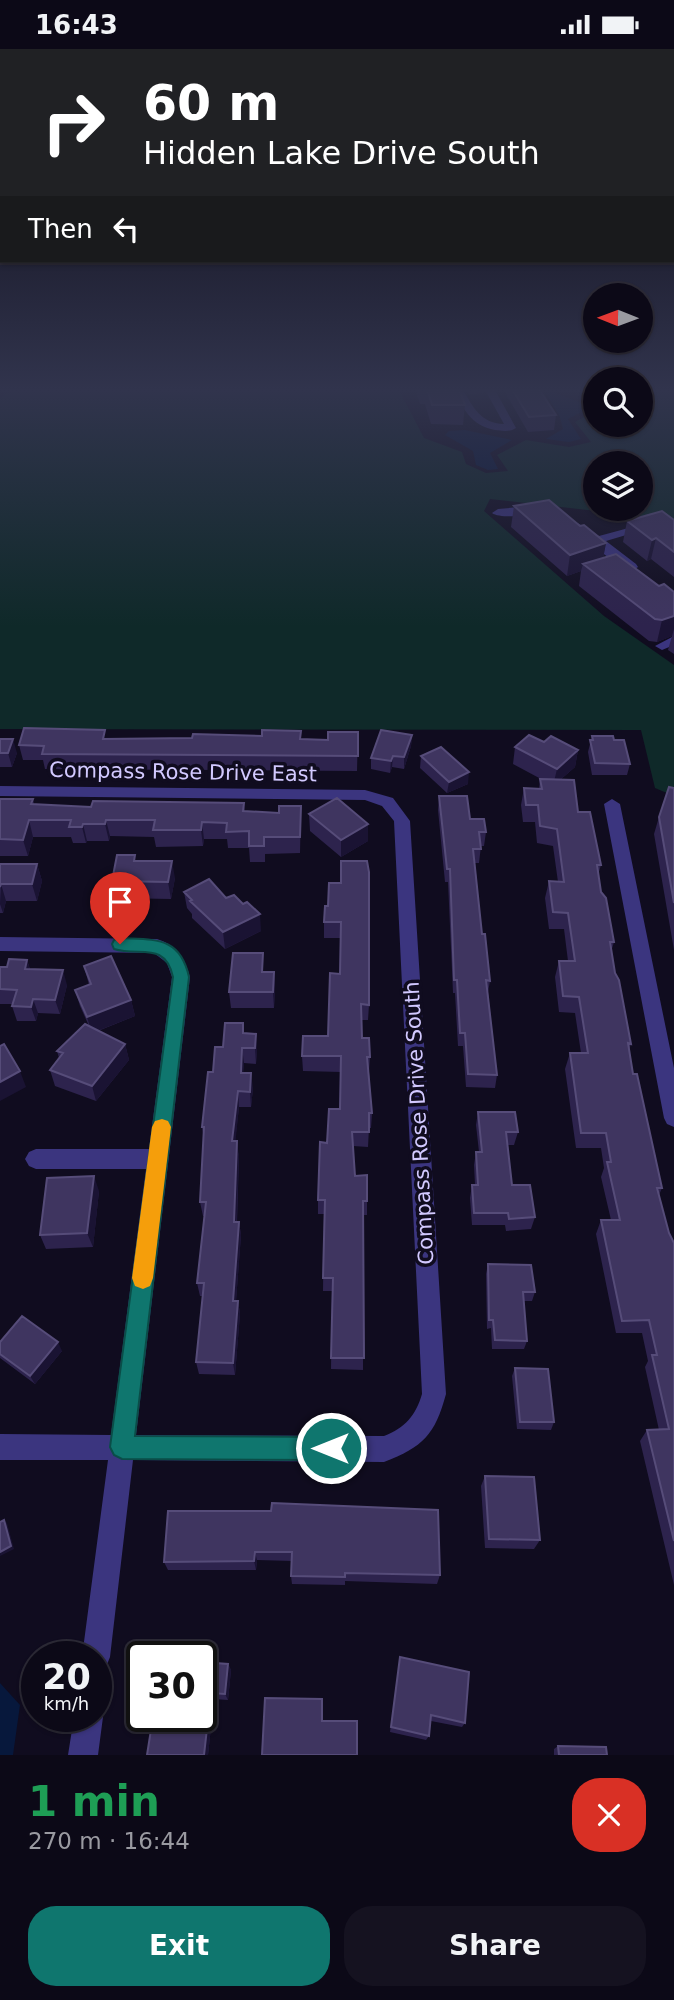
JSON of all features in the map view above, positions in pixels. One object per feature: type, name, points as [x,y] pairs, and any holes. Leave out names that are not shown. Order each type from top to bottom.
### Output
[{"type":"street","points":[[498,513],[522,509],[572,521],[597,540],[621,566],[646,578]]},
{"type":"street","points":[[597,540],[649,526]]},
{"type":"street","name":"Compass Rose Drive East","points":[[0,791],[365,795]]},
{"type":"street","name":"Compass Rose Drive South","points":[[122,1447],[384,1449],[405,1441],[419,1429],[429,1413],[433,1394],[402,821],[390,802],[365,795]]},
{"type":"street","points":[[612,804],[674,1118]]},
{"type":"street","points":[[0,944],[144,945],[169,951],[178,962],[181,977],[98,1641]]},
{"type":"street","points":[[36,1159],[158,1159]]},
{"type":"street","points":[[0,1447],[122,1447]]},
{"type":"street","points":[[83,1755],[86,1732]]},
{"type":"green space","points":[[0,468],[474,468],[486,473],[508,471],[506,468],[583,468],[583,510],[490,499],[484,511],[604,616],[674,665],[674,796],[655,788],[641,730],[0,729]]},
{"type":"green space","points":[[653,468],[674,468],[674,527],[653,517]]},
{"type":"water","points":[[0,1683],[20,1705],[13,1755],[0,1755]]},
{"type":"building","points":[[549,500],[606,543],[570,555],[514,506]]},
{"type":"building","points":[[662,511],[674,520],[674,552],[627,521],[653,521],[653,514]]},
{"type":"building","points":[[616,554],[659,586],[664,584],[674,592],[674,616],[655,619],[583,564]]},
{"type":"building","points":[[24,728],[105,730],[103,739],[192,738],[193,734],[262,736],[262,730],[301,731],[300,739],[328,740],[328,732],[358,732],[358,756],[42,754],[44,746],[19,745]]},
{"type":"building","points":[[381,730],[412,735],[404,757],[393,756],[391,761],[371,758]]},
{"type":"building","points":[[529,735],[544,742],[551,736],[578,750],[557,769],[515,747]]},
{"type":"building","points":[[592,736],[613,736],[614,740],[624,740],[630,764],[595,763],[590,740],[593,740]]},
{"type":"building","points":[[0,739],[13,739],[8,753],[0,753]]},
{"type":"building","points":[[441,747],[469,772],[449,782],[421,756]]},
{"type":"building","points":[[540,779],[574,780],[578,812],[590,812],[601,865],[597,865],[601,892],[606,898],[614,942],[610,942],[615,973],[619,980],[631,1044],[628,1043],[633,1074],[637,1074],[662,1188],[657,1188],[674,1243],[674,1541],[647,1430],[669,1429],[652,1355],[657,1355],[649,1320],[622,1321],[601,1220],[620,1220],[607,1162],[611,1162],[606,1133],[581,1133],[570,1053],[588,1053],[579,997],[563,996],[559,961],[575,961],[568,913],[553,912],[549,881],[564,882],[557,829],[540,826],[538,805],[526,805],[524,788],[542,789]]},
{"type":"building","points":[[669,787],[674,788],[674,903],[659,817]]},
{"type":"building","points":[[439,796],[467,796],[470,819],[484,819],[486,832],[479,832],[481,849],[473,849],[490,981],[486,980],[497,1075],[468,1074],[465,1033],[460,1033],[457,980],[454,980],[450,869],[447,869]]},
{"type":"building","points":[[337,798],[368,824],[341,840],[309,814]]},
{"type":"building","points":[[0,799],[33,799],[31,804],[91,807],[93,801],[244,803],[243,811],[279,813],[279,806],[301,806],[300,837],[264,837],[264,846],[249,846],[249,831],[226,832],[227,823],[202,822],[201,830],[153,830],[155,820],[106,820],[105,824],[69,827],[71,820],[29,820],[23,840],[0,839]]},
{"type":"building","points":[[117,855],[135,855],[134,861],[172,861],[168,882],[112,881]]},
{"type":"building","points":[[341,861],[367,861],[369,872],[369,1005],[361,1004],[362,1038],[369,1038],[370,1057],[367,1057],[372,1113],[369,1113],[369,1132],[352,1132],[355,1176],[367,1175],[367,1201],[363,1201],[364,1358],[331,1358],[333,1278],[323,1278],[325,1200],[318,1200],[320,1142],[327,1143],[329,1109],[340,1109],[341,1056],[302,1056],[303,1036],[328,1036],[330,973],[340,974],[341,922],[324,922],[325,906],[328,906],[329,883],[341,883]]},
{"type":"building","points":[[0,864],[37,864],[32,884],[1,884],[0,887]]},
{"type":"building","points":[[209,879],[226,898],[234,895],[260,914],[223,932],[184,892]]},
{"type":"building","points":[[233,953],[263,953],[262,972],[274,972],[273,992],[229,992]]},
{"type":"building","points":[[111,956],[131,1000],[87,1017],[75,990],[91,984],[84,966]]},
{"type":"building","points":[[9,959],[27,960],[25,969],[63,970],[55,1000],[33,999],[31,1007],[12,1006],[17,990],[0,989],[0,967],[7,967]]},
{"type":"building","points":[[225,1023],[243,1023],[243,1033],[256,1034],[255,1048],[242,1048],[241,1073],[251,1073],[250,1092],[238,1091],[232,1141],[237,1141],[234,1222],[239,1222],[233,1301],[238,1301],[233,1363],[196,1362],[204,1283],[197,1283],[206,1202],[200,1202],[202,1127],[208,1072],[213,1072],[215,1047],[223,1047]]},
{"type":"building","points":[[85,1024],[125,1044],[92,1086],[50,1070],[63,1053],[57,1051]]},
{"type":"building","points":[[4,1044],[20,1071],[0,1082],[0,1046]]},
{"type":"building","points":[[478,1112],[515,1112],[518,1132],[506,1132],[512,1185],[530,1185],[535,1217],[509,1219],[508,1213],[474,1213],[472,1185],[478,1185],[476,1152],[482,1152]]},
{"type":"building","points":[[94,1176],[87,1233],[40,1235],[47,1178]]},
{"type":"building","points":[[488,1264],[531,1265],[535,1292],[523,1292],[527,1341],[495,1340],[493,1320],[489,1320]]},
{"type":"building","points":[[22,1316],[58,1342],[30,1376],[0,1354],[0,1342]]},
{"type":"building","points":[[515,1368],[548,1369],[554,1422],[520,1422]]},
{"type":"building","points":[[485,1476],[534,1477],[540,1540],[489,1539]]},
{"type":"building","points":[[272,1503],[438,1510],[440,1575],[345,1573],[345,1577],[291,1576],[292,1552],[255,1552],[254,1561],[164,1562],[168,1511],[271,1511]]},
{"type":"building","points":[[4,1520],[11,1546],[0,1552],[0,1522]]},
{"type":"building","points":[[400,1657],[469,1672],[465,1723],[431,1715],[429,1736],[391,1727]]},
{"type":"building","points":[[217,1663],[228,1664],[225,1694],[217,1693]]},
{"type":"building","points":[[265,1698],[322,1699],[322,1721],[357,1721],[357,1755],[262,1755]]},
{"type":"building","points":[[151,1732],[207,1732],[204,1755],[147,1755]]},
{"type":"building","points":[[558,1746],[606,1747],[607,1755],[559,1755]]},
{"type":"slow traffic","points":[[143,1278],[162,1127]]},
{"type":"route","points":[[120,944],[157,946],[169,951],[178,962],[181,977],[122,1447],[331,1448]]}]
